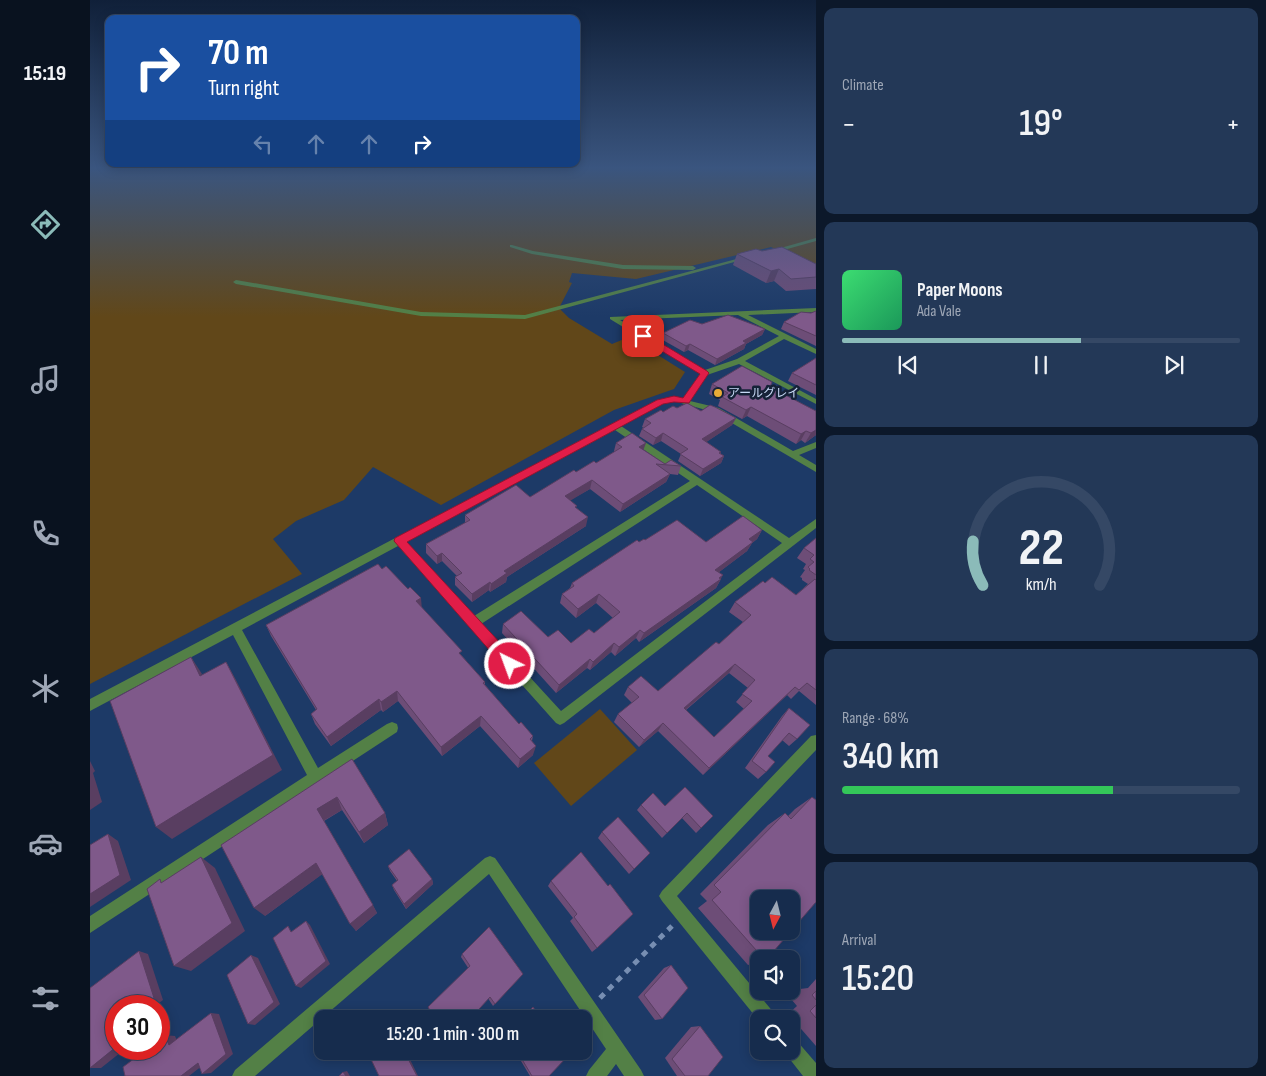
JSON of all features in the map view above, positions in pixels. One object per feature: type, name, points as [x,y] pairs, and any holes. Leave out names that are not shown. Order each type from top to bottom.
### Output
[{"type":"street","points":[[704,373],[612,318],[816,310]]},
{"type":"street","points":[[739,312],[816,352]]},
{"type":"street","points":[[686,401],[704,373],[740,361],[784,336]]},
{"type":"street","points":[[740,361],[816,402]]},
{"type":"street","points":[[90,705],[660,402],[674,399],[716,410],[816,469]]},
{"type":"street","points":[[615,426],[789,543]]},
{"type":"street","points":[[792,455],[816,445]]},
{"type":"street","points":[[473,622],[697,481]]},
{"type":"street","points":[[399,541],[560,719],[816,523]]},
{"type":"street","points":[[234,628],[316,778]]},
{"type":"street","points":[[90,925],[392,728]]},
{"type":"street","points":[[761,1010],[667,896],[816,741]]},
{"type":"street","points":[[241,1076],[490,863],[635,1076]]},
{"type":"street","points":[[595,1076],[617,1050]]},
{"type":"street","points":[[800,1058],[815,1076]]},
{"type":"lane","points":[[763,254],[816,239]]},
{"type":"lane","points":[[512,246],[532,252],[623,266],[703,268]]},
{"type":"lane","points":[[772,251],[781,256]]},
{"type":"lane","points":[[236,282],[421,314],[525,317],[703,268],[755,256]]},
{"type":"path","points":[[589,1009],[683,915]]},
{"type":"shaded area","points":[[90,217],[816,217],[816,268],[771,247],[636,279],[572,273],[569,282],[572,283],[559,308],[569,318],[612,344],[629,337],[685,372],[674,389],[614,410],[441,505],[373,467],[344,500],[296,521],[273,539],[302,574],[90,684]]},
{"type":"shaded area","points":[[600,709],[637,750],[571,806],[534,763]]},
{"type":"building","points":[[782,247],[816,264],[816,277],[791,279],[779,269],[771,271],[737,254],[756,249],[762,251]]},
{"type":"building","points":[[816,311],[816,336],[784,322],[801,312],[811,313]]},
{"type":"building","points":[[728,315],[765,329],[743,341],[746,343],[717,359],[690,344],[686,346],[663,333],[690,320],[702,324]]},
{"type":"building","points":[[816,358],[816,385],[792,373]]},
{"type":"building","points":[[742,366],[772,382],[770,387],[816,411],[816,430],[811,433],[806,431],[801,434],[751,407],[746,410],[722,397],[728,393],[712,384]]},
{"type":"building","points":[[687,403],[701,411],[710,405],[736,418],[702,439],[724,456],[703,469],[680,454],[688,449],[663,433],[656,438],[642,429],[651,423],[645,419],[661,410],[663,412],[673,406],[677,408]]},
{"type":"building","points":[[632,433],[646,443],[639,447],[665,464],[671,460],[681,466],[656,464],[670,474],[623,504],[592,480],[565,496],[588,517],[504,571],[507,573],[491,584],[490,582],[472,594],[455,577],[462,573],[442,553],[437,556],[426,544],[470,520],[465,515],[516,485],[530,497],[574,470],[576,472],[594,461],[596,463],[622,447],[616,443]]},
{"type":"building","points":[[743,516],[762,530],[749,539],[753,542],[715,570],[723,575],[719,578],[721,579],[644,633],[640,630],[619,647],[614,643],[593,662],[590,659],[559,685],[503,624],[521,611],[548,637],[558,630],[571,643],[589,629],[594,633],[620,612],[599,594],[578,609],[562,594],[574,586],[572,583],[637,540],[639,542],[645,540],[677,520],[706,542]]},
{"type":"building","points":[[816,538],[816,575],[808,567],[814,562],[810,559],[814,555],[804,548]]},
{"type":"building","points":[[378,564],[382,569],[386,566],[408,589],[410,587],[421,598],[416,601],[462,651],[459,653],[485,682],[483,683],[519,724],[521,722],[533,736],[530,739],[536,746],[520,759],[481,716],[441,747],[397,691],[381,702],[379,699],[327,737],[311,714],[317,709],[266,625]]},
{"type":"building","points":[[772,577],[796,595],[816,580],[816,690],[807,683],[799,690],[795,687],[709,768],[663,723],[644,740],[618,714],[639,697],[628,687],[641,676],[658,691],[716,642],[719,644],[751,615],[735,602],[763,581],[765,583]],"holes":[[[735,664],[755,680],[742,694],[752,701],[714,737],[684,708]]]},
{"type":"building","points":[[191,657],[200,676],[226,662],[273,755],[156,827],[110,701]]},
{"type":"building","points":[[789,708],[810,725],[797,739],[789,733],[768,756],[775,762],[766,772],[752,761]]},
{"type":"building","points":[[352,759],[385,813],[359,832],[337,797],[317,809],[373,905],[350,924],[316,863],[254,908],[221,845]]},
{"type":"building","points":[[685,787],[713,816],[701,828],[687,813],[667,833],[641,805],[653,793],[665,806]]},
{"type":"building","points":[[812,797],[816,800],[816,902],[800,921],[800,890],[750,890],[750,940],[783,940],[775,950],[756,950],[712,900],[721,892],[714,885],[785,813],[791,819]]},
{"type":"building","points":[[618,817],[650,853],[634,869],[602,832]]},
{"type":"building","points":[[108,834],[120,875],[90,894],[90,845]]},
{"type":"building","points":[[409,849],[432,879],[404,904],[392,885],[398,880],[388,866]]},
{"type":"building","points":[[581,852],[608,886],[610,884],[633,914],[597,948],[574,917],[577,914],[551,881]]},
{"type":"building","points":[[201,857],[232,923],[174,966],[147,889],[160,879],[161,883]]},
{"type":"building","points":[[306,921],[326,961],[296,986],[273,938],[288,926],[291,932]]},
{"type":"building","points":[[489,927],[523,974],[495,1004],[490,997],[478,1010],[430,1010],[428,1007],[470,966],[462,954]]},
{"type":"building","points":[[139,951],[153,995],[105,995],[105,1056],[90,1068],[90,988]]},
{"type":"building","points":[[251,955],[274,1002],[248,1024],[227,975]]},
{"type":"building","points":[[671,965],[688,988],[662,1019],[644,995]]},
{"type":"building","points":[[816,991],[816,1000],[812,995]]},
{"type":"building","points":[[816,1005],[816,1018],[810,1011]]},
{"type":"building","points":[[211,1013],[226,1054],[202,1074],[198,1063],[181,1076],[125,1076],[123,1067],[132,1060],[170,1060],[170,1044]]},
{"type":"building","points":[[700,1026],[723,1057],[708,1076],[685,1076],[672,1059]]},
{"type":"building","points":[[371,1060],[409,1060],[417,1076],[379,1076]]},
{"type":"building","points":[[522,1060],[564,1060],[549,1076],[532,1076]]},
{"type":"place","name":"アールグレイ","points":[[718,393]]},
{"type":"route","points":[[510,664],[399,541],[660,402],[674,399],[686,401],[704,373],[643,336]]}]
